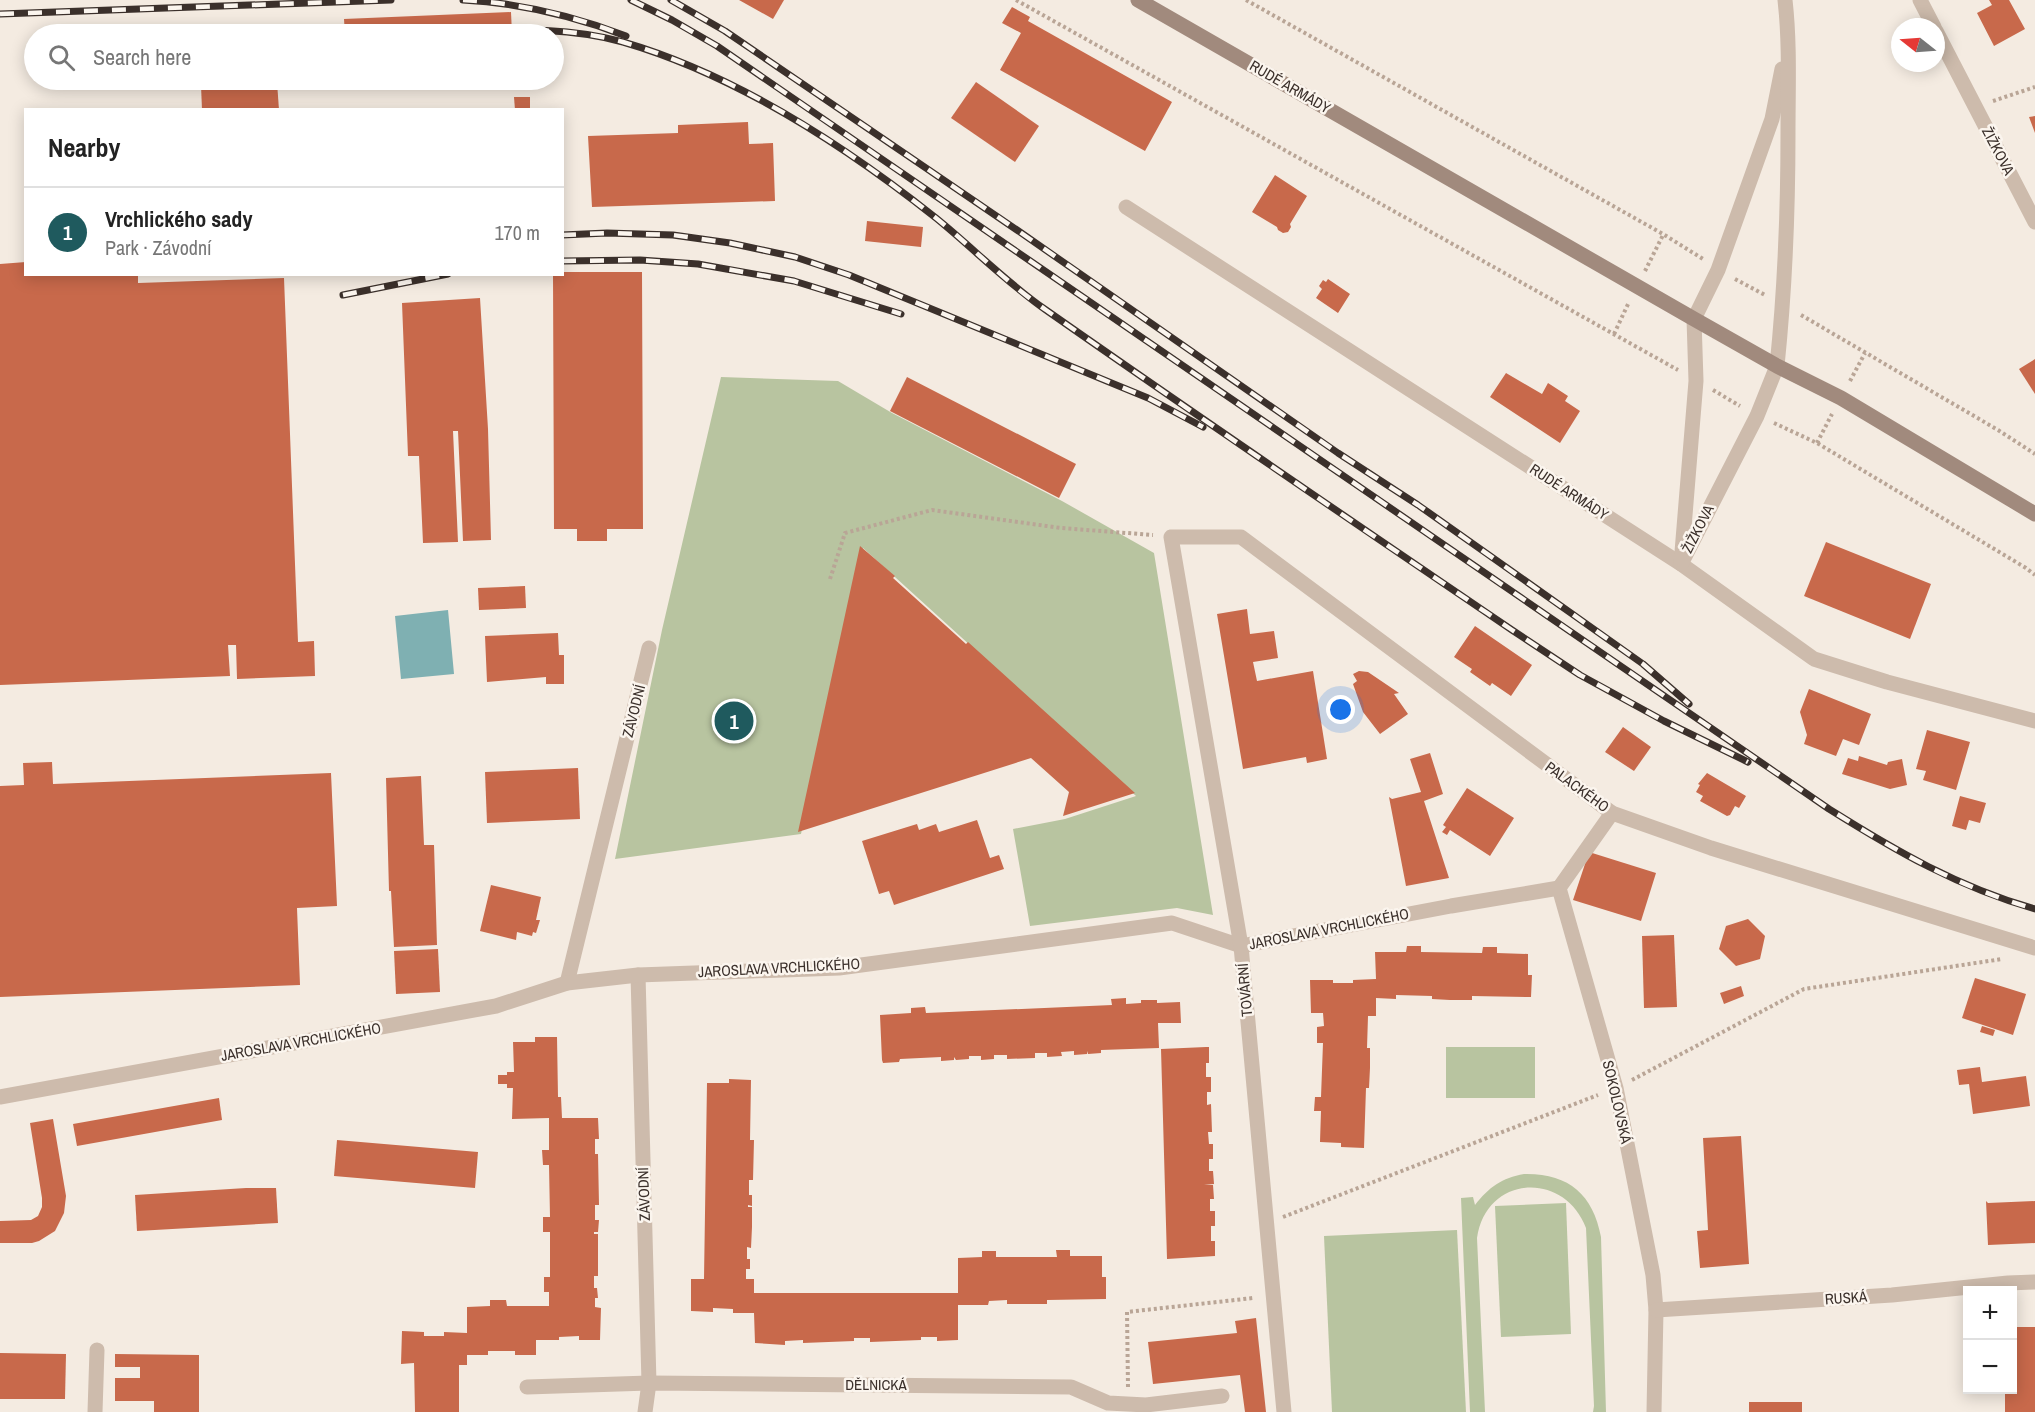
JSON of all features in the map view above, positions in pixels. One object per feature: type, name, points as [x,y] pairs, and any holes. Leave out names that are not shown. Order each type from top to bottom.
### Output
[{"type":"main road","name":"RUDÉ ARMÁDY","points":[[1138,0],[1777,366],[1850,403],[2035,514]]},
{"type":"street","name":"ŽIŽKOVA","points":[[1680,564],[1757,416],[1777,366],[1784,305],[1788,185],[1789,34],[1785,0]]},
{"type":"street","name":"ŽIŽKOVA","points":[[1920,0],[1929,18]]},
{"type":"street","name":"ŽIŽKOVA","points":[[1680,564],[1696,381],[1694,319],[1718,270],[1772,119],[1789,34]]},
{"type":"street","name":"ŽIŽKOVA","points":[[1945,49],[2035,222]]},
{"type":"street","name":"RUDÉ ARMÁDY","points":[[1126,207],[1680,564],[1814,659],[1887,682],[2035,721]]},
{"type":"street","name":"PALACKÉHO","points":[[1171,537],[1240,537],[1612,813],[1711,848],[2035,948]]},
{"type":"street","name":"TOVÁRNÍ","points":[[1171,537],[1241,946],[1284,1412]]},
{"type":"street","name":"ZÁVODNÍ","points":[[567,983],[650,648]]},
{"type":"street","points":[[1559,888],[1612,813]]},
{"type":"street","name":"JAROSLAVA VRCHLICKÉHO","points":[[0,1097],[496,1006],[567,983],[638,975],[840,968],[1172,923],[1241,946],[1559,888]]},
{"type":"street","name":"SOKOLOVSKÁ","points":[[1559,888],[1616,1088],[1653,1275],[1656,1310],[1654,1412]]},
{"type":"street","name":"ZÁVODNÍ","points":[[638,975],[649,1383],[645,1412]]},
{"type":"street","name":"RUSKÁ","points":[[1656,1310],[1892,1295],[2035,1282]]},
{"type":"street","points":[[95,1412],[97,1350]]},
{"type":"street","name":"DĚLNICKÁ","points":[[527,1387],[649,1383],[1071,1387],[1108,1407],[1222,1396]]},
{"type":"path","points":[[1016,0],[1757,416],[1817,442],[2035,575]]},
{"type":"path","points":[[1246,0],[1663,234],[1718,270],[1784,305],[2035,453]]},
{"type":"path","name":"ŽIŽKOVA","points":[[1978,113],[1992,102],[2035,87]]},
{"type":"path","points":[[830,579],[845,533],[932,510],[1061,528],[1171,537]]},
{"type":"path","points":[[1266,1223],[1616,1088],[1804,989],[2012,958]]},
{"type":"path","points":[[1129,1404],[1126,1312],[1272,1295]]},
{"type":"green space","points":[[721,377],[838,381],[892,413],[1062,501],[1154,553],[1213,915],[1177,908],[1030,926],[1013,829],[1065,819],[1136,796],[863,548],[801,834],[615,859],[662,630]]},
{"type":"green space","points":[[1446,1047],[1535,1047],[1535,1098],[1446,1098]]},
{"type":"green space","points":[[1524,1174],[1553,1177],[1566,1182],[1585,1198],[1597,1222],[1601,1237],[1606,1412],[1593,1412],[1586,1228],[1575,1209],[1561,1196],[1544,1189],[1527,1188],[1510,1192],[1495,1202],[1483,1217],[1477,1238],[1485,1412],[1470,1412],[1461,1198],[1473,1197],[1475,1205],[1496,1184]]},
{"type":"green space","points":[[1566,1203],[1571,1334],[1501,1337],[1495,1206]]},
{"type":"green space","points":[[1457,1230],[1466,1412],[1332,1412],[1324,1236]]},
{"type":"water","points":[[448,610],[454,674],[401,679],[395,616]]},
{"type":"building","points":[[739,0],[784,0],[773,19]]},
{"type":"building","points":[[1989,0],[2009,0],[2025,29],[1994,46],[1977,13],[1992,5]]},
{"type":"building","points":[[1012,7],[1030,17],[1028,21],[1172,102],[1145,151],[1000,70],[1021,33],[1002,23]]},
{"type":"building","points":[[511,12],[512,24],[344,24],[344,19]]},
{"type":"building","points":[[976,82],[1039,126],[1015,162],[951,118]]},
{"type":"building","points":[[201,90],[278,90],[279,108],[202,108]]},
{"type":"building","points":[[514,97],[530,97],[530,108],[515,108]]},
{"type":"building","points":[[2035,116],[2035,133],[2029,117]]},
{"type":"building","points":[[748,122],[749,144],[773,143],[775,201],[592,207],[588,136],[678,133],[678,125]]},
{"type":"building","points":[[1275,175],[1307,196],[1290,224],[1288,232],[1283,233],[1252,212]]},
{"type":"building","points":[[867,221],[923,227],[921,247],[865,241]]},
{"type":"building","points":[[24,262],[24,276],[138,276],[138,283],[284,278],[298,642],[314,641],[315,676],[237,679],[236,645],[228,645],[230,676],[0,685],[0,264]]},
{"type":"building","points":[[564,272],[642,272],[643,529],[607,529],[607,541],[577,541],[577,529],[554,529],[553,276],[564,276]]},
{"type":"building","points":[[1328,279],[1350,294],[1338,313],[1316,298],[1322,289],[1319,286],[1323,280],[1326,282]]},
{"type":"building","points":[[480,298],[488,429],[491,540],[463,541],[458,431],[453,431],[458,542],[423,543],[419,456],[408,456],[402,303]]},
{"type":"building","points":[[2035,359],[2035,394],[2019,369]]},
{"type":"building","points":[[1506,373],[1542,394],[1548,383],[1568,396],[1565,401],[1580,411],[1560,443],[1490,397]]},
{"type":"building","points":[[907,377],[1076,464],[1059,498],[890,411]]},
{"type":"building","points":[[1826,542],[1931,584],[1910,639],[1804,596]]},
{"type":"building","points":[[860,546],[966,644],[968,642],[1135,793],[1063,816],[1069,792],[1031,758],[798,832]]},
{"type":"building","points":[[525,586],[526,608],[479,610],[478,588]]},
{"type":"building","points":[[1247,609],[1250,634],[1274,631],[1278,658],[1253,662],[1257,681],[1313,671],[1327,759],[1307,763],[1306,757],[1243,769],[1217,614]]},
{"type":"building","points":[[1475,626],[1532,665],[1511,696],[1492,683],[1490,686],[1470,672],[1472,669],[1454,657]]},
{"type":"building","points":[[558,633],[559,655],[564,655],[564,684],[546,684],[546,677],[487,682],[485,636]]},
{"type":"building","points":[[1359,671],[1368,672],[1399,693],[1394,694],[1408,714],[1380,734],[1363,712],[1353,684],[1357,681],[1353,674]]},
{"type":"building","points":[[1809,689],[1871,714],[1859,745],[1843,739],[1836,756],[1804,744],[1807,735],[1800,712]]},
{"type":"building","points":[[1623,727],[1651,747],[1634,771],[1605,752]]},
{"type":"building","points":[[1927,730],[1970,742],[1956,790],[1923,780],[1926,771],[1916,769]]},
{"type":"building","points":[[1430,753],[1443,794],[1424,801],[1449,878],[1406,886],[1389,797],[1392,799],[1421,792],[1410,759]]},
{"type":"building","points":[[1859,756],[1887,765],[1888,762],[1902,759],[1907,785],[1890,789],[1842,774],[1848,758],[1858,761]]},
{"type":"building","points":[[52,762],[53,784],[331,773],[337,906],[297,908],[300,985],[0,997],[0,786],[24,785],[23,763]]},
{"type":"building","points":[[578,768],[580,819],[487,823],[485,772]]},
{"type":"building","points":[[1707,773],[1746,796],[1739,808],[1735,806],[1730,815],[1727,816],[1700,801],[1703,796],[1696,792],[1700,785],[1698,784]]},
{"type":"building","points":[[421,776],[424,845],[434,845],[437,945],[394,947],[391,891],[389,891],[386,778]]},
{"type":"building","points":[[1467,788],[1514,818],[1490,856],[1450,830],[1447,835],[1442,832],[1446,827],[1443,825]]},
{"type":"building","points":[[1960,796],[1986,803],[1980,823],[1969,820],[1966,830],[1952,826]]},
{"type":"building","points":[[977,820],[990,858],[999,855],[1004,869],[894,905],[889,891],[879,894],[862,841],[917,824],[919,830],[936,824],[939,832]]},
{"type":"building","points":[[1589,852],[1656,873],[1641,921],[1573,900]]},
{"type":"building","points":[[491,885],[541,897],[536,920],[540,920],[536,933],[533,932],[532,936],[517,932],[516,940],[480,931]]},
{"type":"building","points":[[1748,919],[1765,936],[1760,959],[1736,966],[1719,949],[1726,926]]},
{"type":"building","points":[[1674,935],[1677,1007],[1644,1008],[1642,936]]},
{"type":"building","points":[[1407,946],[1421,946],[1421,952],[1482,953],[1483,947],[1497,947],[1497,953],[1528,954],[1528,975],[1532,975],[1531,997],[1472,996],[1472,1000],[1450,1000],[1432,999],[1432,996],[1396,995],[1396,999],[1376,998],[1376,1016],[1368,1016],[1367,1048],[1370,1048],[1370,1068],[1369,1088],[1366,1088],[1364,1148],[1341,1147],[1341,1143],[1320,1142],[1321,1111],[1314,1111],[1315,1097],[1321,1097],[1323,1043],[1317,1043],[1317,1027],[1324,1026],[1323,1013],[1311,1013],[1310,980],[1353,983],[1353,980],[1376,979],[1375,952],[1406,952]]},
{"type":"building","points":[[438,949],[440,992],[396,994],[394,951]]},
{"type":"building","points":[[1975,978],[2026,994],[2013,1035],[1962,1018]]},
{"type":"building","points":[[1741,986],[1744,996],[1724,1004],[1720,993]]},
{"type":"building","points":[[1126,998],[1126,1004],[1141,1003],[1141,1000],[1157,1000],[1157,1003],[1180,1002],[1181,1023],[1158,1023],[1159,1048],[1101,1050],[1101,1053],[1088,1054],[1088,1051],[1087,1054],[1074,1055],[1074,1051],[1061,1052],[1062,1056],[1047,1057],[1047,1053],[1035,1053],[1035,1058],[1007,1059],[1007,1055],[994,1055],[994,1059],[981,1060],[981,1056],[969,1056],[969,1059],[956,1060],[954,1057],[954,1060],[941,1061],[941,1057],[900,1059],[899,1062],[883,1063],[882,1060],[880,1015],[911,1013],[911,1008],[925,1007],[926,1013],[1112,1005],[1111,999]]},
{"type":"building","points":[[1982,1026],[1995,1030],[1993,1036],[1980,1032]]},
{"type":"building","points":[[535,1037],[557,1037],[558,1097],[561,1097],[562,1118],[598,1118],[599,1139],[595,1139],[595,1154],[598,1154],[599,1205],[595,1205],[595,1220],[599,1220],[598,1232],[594,1234],[598,1234],[598,1276],[594,1276],[594,1288],[597,1288],[598,1298],[595,1298],[595,1307],[601,1308],[600,1340],[579,1340],[579,1336],[559,1337],[559,1340],[536,1340],[536,1355],[515,1355],[515,1351],[488,1351],[488,1355],[467,1355],[467,1365],[459,1365],[459,1412],[415,1412],[414,1363],[401,1364],[402,1331],[424,1332],[424,1336],[444,1336],[444,1332],[467,1333],[467,1307],[490,1306],[490,1300],[506,1300],[507,1306],[549,1306],[549,1292],[544,1292],[544,1277],[550,1277],[550,1232],[543,1232],[543,1217],[550,1217],[549,1165],[543,1165],[542,1150],[549,1150],[549,1118],[512,1119],[513,1088],[507,1088],[507,1084],[498,1084],[498,1075],[514,1072],[513,1042],[535,1042]]},
{"type":"building","points":[[1209,1047],[1206,1077],[1211,1077],[1211,1092],[1207,1092],[1207,1105],[1211,1104],[1212,1132],[1208,1132],[1209,1144],[1213,1144],[1213,1159],[1209,1159],[1209,1171],[1213,1171],[1214,1184],[1204,1185],[1213,1185],[1214,1199],[1210,1199],[1210,1211],[1215,1211],[1215,1226],[1211,1226],[1211,1241],[1215,1241],[1215,1256],[1167,1259],[1161,1049]]},
{"type":"building","points":[[1980,1067],[1982,1082],[2026,1076],[2030,1106],[1973,1114],[1969,1084],[1959,1085],[1957,1070]]},
{"type":"building","points":[[729,1079],[751,1080],[750,1140],[754,1140],[753,1180],[749,1180],[752,1206],[748,1205],[748,1207],[752,1207],[752,1227],[751,1248],[747,1247],[750,1269],[746,1269],[746,1279],[754,1279],[754,1293],[958,1293],[958,1258],[982,1257],[982,1251],[996,1251],[996,1257],[1057,1257],[1056,1250],[1070,1250],[1070,1256],[1102,1256],[1102,1277],[1106,1277],[1106,1299],[1047,1300],[1047,1304],[1007,1304],[1007,1300],[989,1301],[988,1305],[958,1305],[958,1340],[937,1341],[937,1337],[921,1337],[921,1340],[870,1342],[870,1338],[854,1338],[854,1341],[803,1343],[803,1340],[785,1341],[785,1345],[755,1343],[754,1313],[733,1313],[733,1309],[713,1308],[713,1312],[691,1311],[691,1279],[704,1279],[707,1083],[729,1083]]},
{"type":"building","points":[[219,1098],[222,1120],[77,1146],[73,1124]]},
{"type":"building","points":[[53,1119],[66,1196],[64,1213],[55,1231],[39,1241],[0,1243],[0,1221],[31,1220],[38,1216],[42,1207],[30,1123]]},
{"type":"building","points":[[1741,1136],[1749,1264],[1700,1268],[1697,1231],[1708,1230],[1703,1138]]},
{"type":"building","points":[[337,1140],[478,1152],[475,1188],[334,1176]]},
{"type":"building","points":[[276,1188],[278,1223],[137,1231],[135,1195]]},
{"type":"building","points":[[1986,1201],[1988,1203],[2035,1201],[2035,1243],[1988,1245]]},
{"type":"building","points":[[1256,1318],[1266,1412],[1245,1412],[1240,1375],[1153,1384],[1148,1342],[1237,1333],[1235,1321]]},
{"type":"building","points":[[2017,1327],[2035,1327],[2035,1412],[2005,1412],[2005,1394],[2017,1394]]},
{"type":"building","points":[[0,1353],[66,1354],[65,1399],[0,1399]]},
{"type":"building","points":[[115,1354],[199,1355],[199,1412],[154,1412],[154,1401],[115,1401],[115,1378],[140,1378],[140,1367],[115,1367]]},
{"type":"building","points":[[1749,1402],[1802,1402],[1802,1412],[1749,1412]]},
{"type":"railway","points":[[0,14],[391,0]]},
{"type":"railway","points":[[463,0],[505,4],[546,12],[586,22],[626,36]]},
{"type":"railway","points":[[631,0],[717,46],[1829,809],[1928,867],[1980,890],[2035,909]]},
{"type":"railway","points":[[671,0],[725,31],[1338,453],[1418,505],[1643,664],[1689,704]]},
{"type":"railway","points":[[564,32],[623,42],[707,73],[787,115],[826,139],[864,164],[936,218],[1046,310],[1512,630],[1580,675],[1664,721],[1748,762]]},
{"type":"railway","points":[[564,235],[607,233],[673,235],[730,243],[795,257],[849,275],[1148,398],[1203,427]]},
{"type":"railway","points":[[564,261],[640,260],[698,264],[794,281],[901,314]]},
{"type":"railway","points":[[343,295],[438,276]]},
{"type":"place","name":"Vrchlického sady","points":[[734,721]]}]
